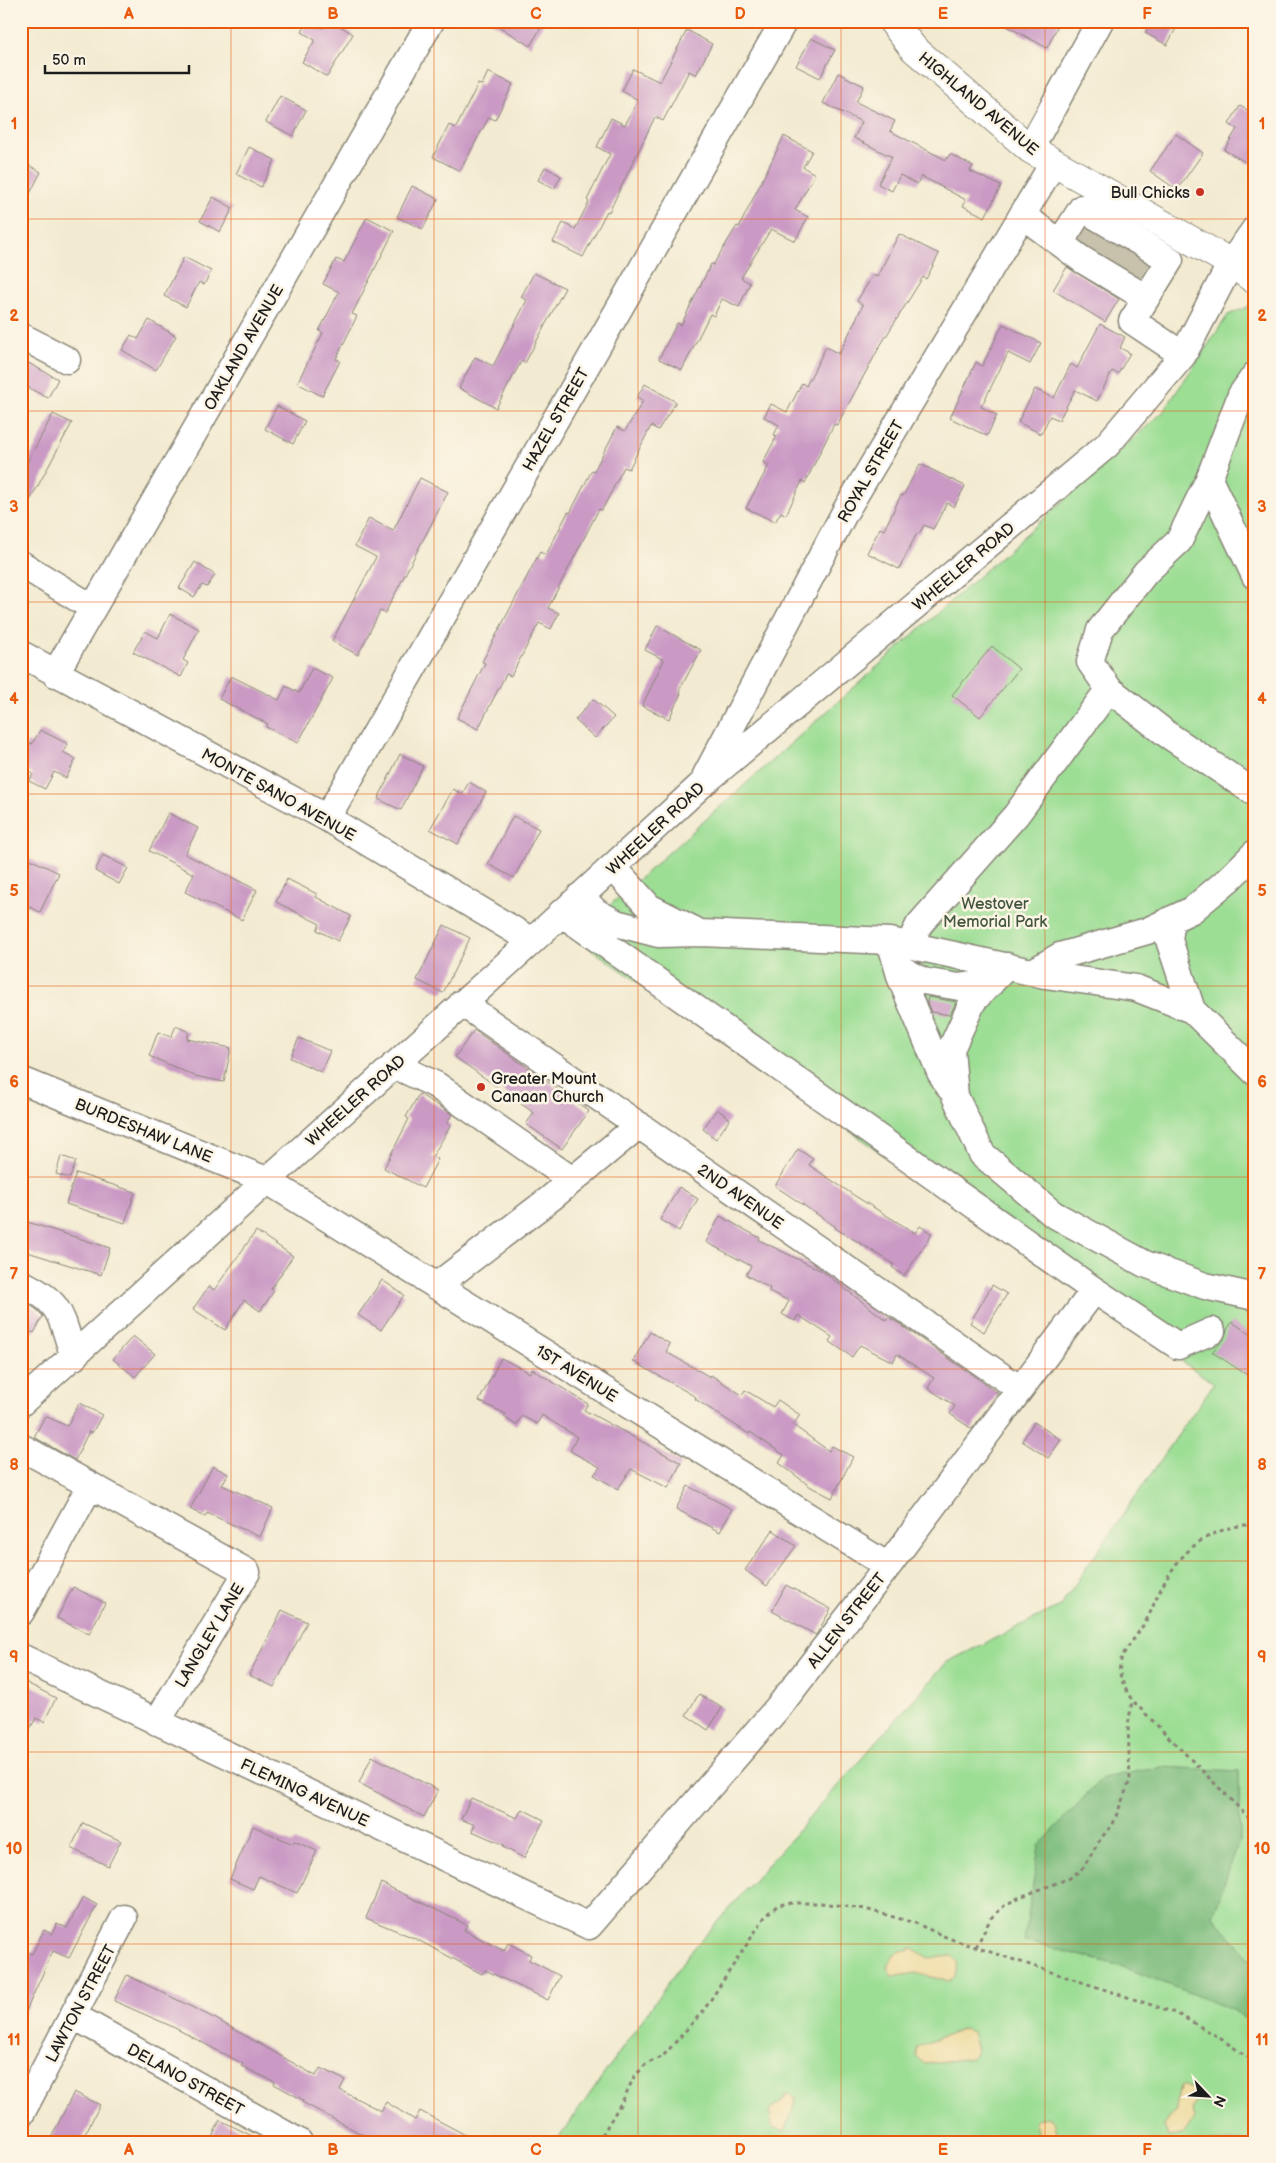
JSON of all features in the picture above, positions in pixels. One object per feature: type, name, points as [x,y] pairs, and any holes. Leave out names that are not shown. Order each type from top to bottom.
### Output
[{"type":"main road","name":"HIGHLAND AVENUE","points":[[892,21],[913,48],[1030,149],[1054,162],[1111,245],[1231,263],[1255,280]]},
{"type":"street","name":"OAKLAND AVENUE","points":[[55,674],[431,21]]},
{"type":"street","name":"HAZEL STREET","points":[[327,818],[784,21]]},
{"type":"street","points":[[1030,149],[1100,21]]},
{"type":"street","name":"ROYAL STREET","points":[[700,786],[846,510],[1054,162]]},
{"type":"street","points":[[1060,243],[1082,208],[1111,245],[1146,298]]},
{"type":"street","points":[[1022,215],[1060,243],[1111,245],[1170,260],[1132,321],[1182,355]]},
{"type":"street","name":"WHEELER ROAD","points":[[21,1403],[614,867],[700,786],[1107,445],[1182,355],[1231,263],[1255,230]]},
{"type":"street","points":[[21,336],[66,360]]},
{"type":"street","points":[[1255,375],[1241,395],[1209,479],[1179,541],[1146,572],[1100,630],[1090,662],[1109,689],[1168,735],[1255,793]]},
{"type":"street","points":[[1209,479],[1255,576]]},
{"type":"street","points":[[21,564],[93,608]]},
{"type":"street","name":"MONTE SANO AVENUE","points":[[25,664],[55,674],[327,818],[532,941]]},
{"type":"street","points":[[899,951],[919,925],[1016,814],[1109,689]]},
{"type":"street","points":[[1033,972],[1060,956],[1147,931],[1192,910],[1229,879],[1255,853]]},
{"type":"street","points":[[614,867],[649,907],[701,933]]},
{"type":"street","points":[[570,905],[596,912],[616,922],[658,934],[701,933],[899,951],[999,975],[1033,972],[1136,988],[1192,1010],[1255,1072]]},
{"type":"street","points":[[570,905],[1091,1288],[1178,1346],[1212,1331]]},
{"type":"street","points":[[1172,919],[1169,940],[1192,1010]]},
{"type":"street","points":[[899,951],[940,1072],[955,1096],[982,1154],[1053,1214],[1146,1264],[1205,1286],[1255,1297]]},
{"type":"street","points":[[955,1096],[951,1048],[973,1001],[999,975]]},
{"type":"street","name":"2ND AVENUE","points":[[462,1003],[1020,1389]]},
{"type":"street","points":[[394,1065],[436,1085],[572,1180]]},
{"type":"street","name":"BURDESHAW LANE","points":[[21,1080],[266,1180]]},
{"type":"street","points":[[436,1286],[572,1180],[638,1125]]},
{"type":"street","name":"1ST AVENUE","points":[[266,1180],[888,1566]]},
{"type":"street","points":[[21,1283],[42,1293],[53,1302],[74,1356]]},
{"type":"street","name":"ALLEN STREET","points":[[589,1926],[781,1704],[888,1566],[1087,1300]]},
{"type":"street","points":[[21,1447],[90,1486],[21,1612]]},
{"type":"street","name":"LANGLEY LANE","points":[[90,1486],[247,1572],[156,1722]]},
{"type":"street","name":"FLEMING AVENUE","points":[[21,1657],[589,1926]]},
{"type":"street","name":"LAWTON STREET","points":[[21,2114],[124,1918]]},
{"type":"street","name":"DELANO STREET","points":[[74,2016],[297,2141]]},
{"type":"path","points":[[1255,1524],[1243,1525],[1209,1536],[1180,1558],[1160,1590],[1148,1618],[1120,1661],[1119,1672],[1123,1686],[1132,1700],[1255,1824]]},
{"type":"path","points":[[976,1947],[991,1918],[1005,1905],[1020,1897],[1070,1878],[1083,1868],[1101,1838],[1113,1824],[1130,1780],[1128,1726],[1132,1700]]},
{"type":"path","points":[[598,2142],[634,2077],[646,2064],[663,2056],[704,2010],[766,1916],[778,1905],[791,1903],[821,1903],[865,1909],[915,1923],[948,1938],[1176,2013],[1215,2035],[1255,2062]]},
{"type":"green space","name":"Westover Memorial Park","points":[[1255,304],[1255,2142],[556,2142],[688,1955],[947,1662],[1060,1606],[1214,1383],[1121,1321],[574,937],[1163,412],[1228,315]]},
{"type":"green space","points":[[1162,1767],[1239,1771],[1240,1838],[1213,1916],[1250,1959],[1255,1959],[1255,2025],[1233,2010],[1121,1966],[1024,1941],[1039,1846],[1102,1778]]},
{"type":"sand","points":[[911,1947],[928,1958],[952,1956],[957,1961],[956,1976],[948,1981],[915,1973],[893,1977],[888,1968],[893,1955],[900,1951],[908,1951]]},
{"type":"sand","points":[[964,2029],[972,2032],[977,2051],[971,2058],[924,2064],[917,2056],[917,2047]]},
{"type":"sand","points":[[1180,2086],[1185,2086],[1201,2094],[1207,2103],[1196,2102],[1192,2110],[1194,2119],[1183,2135],[1169,2137],[1165,2125],[1169,2117],[1177,2112]]},
{"type":"sand","points":[[787,2094],[794,2096],[796,2100],[785,2132],[772,2126],[769,2112]]},
{"type":"sand","points":[[1047,2117],[1054,2121],[1060,2142],[1040,2142],[1039,2133],[1034,2123],[1036,2119]]},
{"type":"building","points":[[308,21],[312,21],[323,28],[327,21],[332,21],[353,34],[327,77],[302,62],[315,40],[302,32]]},
{"type":"building","points":[[490,21],[545,21],[530,46]]},
{"type":"building","points":[[998,21],[1060,21],[1047,48]]},
{"type":"building","points":[[1151,21],[1180,21],[1167,45],[1145,33]]},
{"type":"building","points":[[687,30],[712,44],[696,75],[689,71],[663,121],[655,117],[609,212],[607,211],[583,257],[553,242],[563,223],[575,229],[589,202],[587,200],[610,154],[597,147],[611,118],[625,125],[638,100],[622,91],[633,69],[660,82]]},
{"type":"building","points":[[811,38],[835,50],[820,78],[796,66]]},
{"type":"building","points":[[488,72],[513,84],[495,120],[489,117],[460,171],[433,157],[449,125],[456,128],[478,84],[482,85]]},
{"type":"building","points":[[838,73],[864,86],[856,102],[895,121],[890,131],[946,160],[950,154],[973,166],[970,171],[1001,186],[985,217],[963,206],[966,200],[921,176],[917,184],[900,175],[892,191],[878,184],[892,157],[854,138],[862,122],[823,103]]},
{"type":"building","points":[[280,96],[306,110],[293,136],[266,122]]},
{"type":"building","points":[[1240,106],[1255,114],[1255,154],[1249,164],[1224,150],[1237,129],[1229,124]]},
{"type":"building","points":[[1176,134],[1203,153],[1177,190],[1150,171]]},
{"type":"building","points":[[784,136],[812,151],[803,167],[815,174],[795,210],[808,217],[795,241],[771,229],[741,278],[750,283],[739,307],[722,299],[714,316],[710,314],[682,370],[659,359],[677,323],[681,325],[711,264],[713,265],[737,226],[739,227]]},
{"type":"building","points":[[249,147],[275,160],[261,187],[236,174]]},
{"type":"building","points":[[21,161],[41,172],[21,211]]},
{"type":"building","points":[[545,167],[561,176],[554,189],[538,180]]},
{"type":"building","points":[[412,186],[438,199],[423,229],[397,217]]},
{"type":"building","points":[[213,197],[233,208],[220,232],[200,221]]},
{"type":"building","points":[[367,217],[394,231],[352,314],[357,316],[336,359],[340,361],[322,396],[297,383],[323,333],[319,331],[339,292],[323,284],[336,259],[344,262]]},
{"type":"building","points":[[899,234],[939,254],[926,279],[923,277],[880,346],[837,425],[834,424],[805,483],[802,481],[786,515],[781,512],[775,522],[746,508],[769,465],[763,462],[777,436],[774,435],[779,425],[764,417],[771,404],[787,412],[802,383],[806,386],[826,347],[839,354],[863,305],[857,301],[873,275],[877,277]]},
{"type":"building","points":[[184,257],[211,271],[204,285],[199,282],[186,307],[164,296]]},
{"type":"building","points":[[1067,267],[1119,299],[1105,322],[1053,290]]},
{"type":"building","points":[[534,273],[565,288],[525,363],[522,360],[496,408],[459,388],[475,357],[493,366],[527,300],[521,297]]},
{"type":"building","points":[[149,320],[176,336],[156,370],[122,350],[131,335],[138,339]]},
{"type":"building","points":[[1003,324],[1041,343],[1030,364],[1008,353],[981,407],[997,415],[987,436],[950,418],[976,362],[982,366]]},
{"type":"building","points":[[1100,324],[1125,337],[1120,348],[1130,353],[1118,374],[1112,371],[1097,401],[1075,390],[1059,420],[1050,416],[1041,434],[1018,422],[1035,389],[1054,398],[1071,364],[1077,368]]},
{"type":"building","points":[[21,359],[58,379],[48,398],[21,384]]},
{"type":"building","points":[[645,384],[676,402],[658,430],[651,426],[629,469],[624,467],[602,510],[599,509],[548,608],[559,613],[551,629],[539,623],[511,676],[506,674],[478,729],[457,718],[485,663],[482,662],[540,552],[546,555],[568,512],[570,513],[617,427],[625,431],[643,401],[637,397]]},
{"type":"building","points":[[277,406],[305,421],[293,444],[265,429]]},
{"type":"building","points":[[53,414],[72,423],[21,517],[21,474]]},
{"type":"building","points":[[920,464],[965,486],[954,507],[947,503],[933,529],[924,525],[919,534],[917,533],[899,569],[867,553],[880,528],[884,530],[901,495],[903,496]]},
{"type":"building","points":[[420,478],[448,492],[385,613],[380,611],[358,655],[332,641],[376,557],[355,546],[369,518],[393,531]]},
{"type":"building","points":[[195,562],[215,575],[207,587],[202,585],[194,597],[179,588]]},
{"type":"building","points":[[170,614],[199,629],[183,660],[188,663],[181,677],[133,652],[145,631],[158,638]]},
{"type":"building","points":[[657,626],[701,650],[679,691],[681,693],[669,719],[642,706],[664,660],[645,650]]},
{"type":"building","points":[[992,646],[1019,669],[980,717],[952,695]]},
{"type":"building","points":[[312,668],[333,678],[298,743],[266,727],[268,724],[219,699],[231,676],[279,700],[286,686],[299,693]]},
{"type":"building","points":[[593,699],[614,717],[595,738],[575,720]]},
{"type":"building","points":[[40,730],[68,744],[63,752],[76,759],[66,778],[54,772],[45,789],[29,781],[33,774],[21,768],[21,756],[28,742],[32,744]]},
{"type":"building","points":[[400,754],[423,766],[401,810],[378,799]]},
{"type":"building","points":[[469,782],[486,792],[458,844],[430,829],[453,789],[462,794]]},
{"type":"building","points":[[168,813],[198,828],[185,854],[257,890],[242,920],[185,892],[194,874],[149,851]]},
{"type":"building","points":[[513,816],[539,829],[514,878],[488,864]]},
{"type":"building","points":[[103,855],[128,868],[119,884],[95,871]]},
{"type":"building","points":[[28,858],[59,873],[40,912],[21,903],[21,873]]},
{"type":"building","points":[[287,879],[317,894],[316,897],[351,916],[338,941],[317,930],[320,924],[276,902]]},
{"type":"building","points":[[444,925],[470,938],[443,993],[417,980]]},
{"type":"building","points":[[928,997],[956,1002],[950,1015],[931,1012],[927,1003]]},
{"type":"building","points":[[176,1026],[189,1032],[187,1039],[231,1048],[224,1082],[195,1076],[149,1056],[158,1032],[171,1037]]},
{"type":"building","points":[[474,1030],[589,1111],[562,1149],[526,1124],[534,1113],[455,1057]]},
{"type":"building","points":[[299,1038],[330,1051],[321,1072],[290,1058]]},
{"type":"building","points":[[419,1094],[452,1114],[447,1123],[451,1125],[432,1157],[438,1159],[423,1188],[384,1168],[409,1119],[406,1117]]},
{"type":"building","points":[[717,1109],[730,1119],[716,1139],[703,1129]]},
{"type":"building","points":[[798,1149],[813,1159],[809,1165],[855,1196],[915,1233],[920,1226],[932,1234],[904,1276],[892,1267],[894,1264],[835,1228],[775,1186]]},
{"type":"building","points":[[61,1156],[76,1161],[70,1178],[56,1174]]},
{"type":"building","points":[[76,1173],[135,1192],[125,1223],[66,1204]]},
{"type":"building","points":[[679,1187],[698,1199],[679,1231],[660,1220]]},
{"type":"building","points":[[720,1216],[760,1238],[759,1240],[822,1271],[886,1320],[888,1317],[898,1323],[998,1393],[972,1429],[950,1414],[955,1406],[928,1388],[934,1378],[897,1354],[893,1362],[860,1345],[852,1357],[829,1341],[832,1337],[798,1315],[795,1321],[782,1314],[789,1301],[769,1291],[770,1288],[746,1275],[751,1266],[706,1242]]},
{"type":"building","points":[[21,1220],[110,1248],[101,1275],[21,1250]]},
{"type":"building","points":[[256,1231],[293,1256],[271,1289],[274,1291],[260,1311],[244,1300],[225,1330],[193,1309],[209,1286],[214,1290]]},
{"type":"building","points":[[382,1280],[404,1295],[381,1330],[358,1315]]},
{"type":"building","points":[[992,1285],[1007,1294],[984,1332],[970,1323]]},
{"type":"building","points":[[21,1300],[36,1309],[43,1316],[34,1333],[21,1327]]},
{"type":"building","points":[[1232,1322],[1255,1337],[1255,1380],[1212,1352],[1224,1339]]},
{"type":"building","points":[[650,1332],[670,1344],[666,1352],[710,1377],[711,1375],[742,1395],[745,1390],[773,1407],[778,1400],[800,1415],[793,1425],[829,1451],[832,1446],[853,1457],[832,1498],[811,1487],[779,1463],[784,1455],[695,1399],[696,1397],[633,1361]]},
{"type":"building","points":[[133,1336],[155,1354],[135,1377],[113,1359]]},
{"type":"building","points":[[501,1358],[530,1373],[532,1369],[588,1404],[584,1410],[681,1463],[668,1488],[631,1469],[618,1489],[594,1475],[600,1467],[570,1451],[577,1437],[542,1415],[537,1424],[522,1416],[516,1425],[504,1417],[506,1414],[479,1401]]},
{"type":"building","points":[[79,1403],[102,1415],[92,1433],[89,1431],[75,1460],[34,1437],[45,1416],[67,1426]]},
{"type":"building","points":[[1034,1422],[1061,1440],[1048,1458],[1022,1441]]},
{"type":"building","points":[[213,1466],[228,1474],[222,1485],[273,1508],[260,1537],[207,1513],[205,1517],[190,1509]]},
{"type":"building","points":[[688,1486],[732,1509],[720,1532],[676,1509]]},
{"type":"building","points":[[773,1530],[796,1546],[767,1586],[745,1570]]},
{"type":"building","points":[[786,1585],[831,1609],[816,1635],[772,1611]]},
{"type":"building","points":[[73,1587],[105,1603],[89,1634],[57,1618]]},
{"type":"building","points":[[282,1610],[307,1622],[274,1687],[249,1675]]},
{"type":"building","points":[[21,1680],[56,1698],[44,1722],[36,1718],[21,1745]]},
{"type":"building","points":[[699,1694],[722,1708],[708,1730],[686,1715]]},
{"type":"building","points":[[372,1756],[438,1790],[424,1817],[359,1783]]},
{"type":"building","points":[[471,1798],[517,1818],[522,1809],[544,1820],[524,1858],[503,1847],[504,1845],[472,1831],[475,1825],[461,1819]]},
{"type":"building","points":[[83,1823],[121,1841],[108,1866],[71,1848]]},
{"type":"building","points":[[253,1826],[293,1844],[294,1841],[317,1851],[297,1893],[259,1876],[253,1889],[230,1879]]},
{"type":"building","points":[[381,1883],[467,1925],[464,1930],[504,1951],[508,1943],[531,1955],[529,1960],[560,1976],[548,2000],[485,1970],[482,1974],[414,1938],[366,1918]]},
{"type":"building","points":[[83,1897],[97,1905],[69,1958],[53,1951],[21,2022],[21,1950],[32,1954],[44,1930],[52,1934],[57,1923],[67,1928]]},
{"type":"building","points":[[127,1975],[216,2019],[316,2076],[320,2068],[345,2080],[340,2090],[381,2111],[386,2102],[415,2120],[420,2111],[479,2142],[376,2142],[302,2102],[303,2100],[274,2084],[275,2082],[241,2066],[243,2064],[171,2026],[114,2001]]},
{"type":"building","points":[[74,2092],[100,2105],[81,2142],[49,2142]]},
{"type":"building","points":[[220,2120],[264,2142],[210,2142]]},
{"type":"tunnel","points":[[1087,249],[1099,230]]},
{"type":"tunnel","points":[[1107,261],[1119,242]]},
{"type":"tunnel","points":[[1128,274],[1140,255]]},
{"type":"place","name":"Bull Chicks","points":[[1200,192]]},
{"type":"place","name":"Greater Mount Canaan Church","points":[[481,1087]]}]
